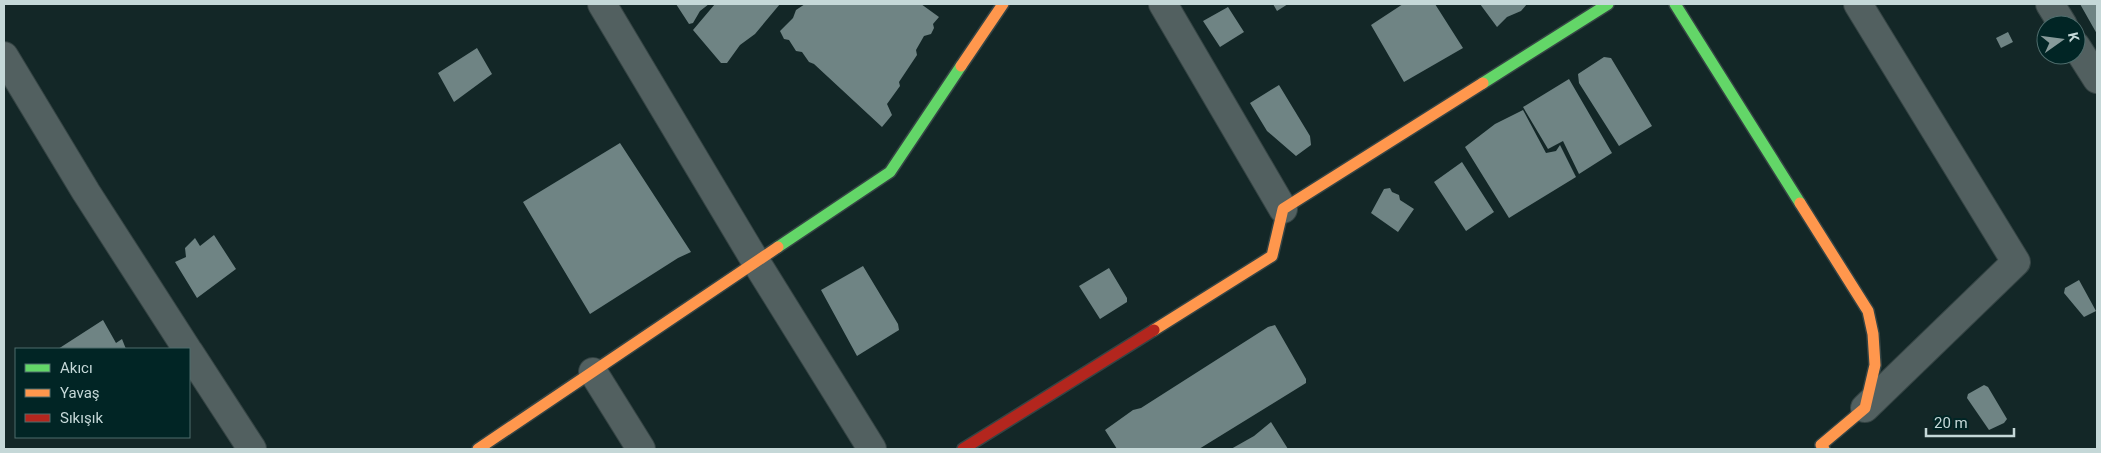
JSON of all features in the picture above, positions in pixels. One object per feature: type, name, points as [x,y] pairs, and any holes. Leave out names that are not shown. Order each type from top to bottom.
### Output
[{"type":"street","points":[[602,4],[756,262],[872,449]]},
{"type":"street","points":[[478,449],[890,172],[1003,4]]},
{"type":"street","points":[[962,449],[1272,256],[1283,209],[1163,4]]},
{"type":"street","points":[[1283,209],[1608,4]]},
{"type":"street","points":[[1675,4],[1868,311],[1873,334],[1875,365],[1866,408]]},
{"type":"street","points":[[1824,449],[1822,445],[1866,408],[2016,262],[1858,4]]},
{"type":"street","points":[[2050,4],[2057,15]]},
{"type":"street","points":[[4,56],[86,192],[187,348]]},
{"type":"street","points":[[2086,62],[2097,79]]},
{"type":"street","points":[[190,353],[252,449]]},
{"type":"street","points":[[593,372],[641,449]]},
{"type":"building","points":[[676,4],[709,4],[700,11],[693,23],[689,24]]},
{"type":"building","points":[[715,4],[780,4],[755,34],[740,45],[727,63],[721,63],[693,30]]},
{"type":"building","points":[[805,4],[921,4],[939,17],[933,24],[934,28],[931,34],[924,36],[916,50],[917,55],[899,82],[900,86],[887,104],[892,115],[882,127],[814,64],[809,62],[802,52],[796,51],[789,40],[784,39],[780,31],[793,18],[796,10]]},
{"type":"building","points":[[1273,4],[1288,4],[1277,11]]},
{"type":"building","points":[[1403,4],[1435,4],[1463,48],[1404,82],[1371,25]]},
{"type":"building","points":[[1480,4],[1527,4],[1521,11],[1507,17],[1497,27]]},
{"type":"building","points":[[2080,4],[2097,4],[2097,34]]},
{"type":"building","points":[[1228,7],[1244,32],[1220,47],[1203,21]]},
{"type":"building","points":[[2008,32],[2013,42],[2001,48],[1996,38]]},
{"type":"building","points":[[477,48],[492,74],[454,102],[438,73]]},
{"type":"building","points":[[1604,57],[1611,58],[1652,126],[1619,146],[1579,83],[1578,74]]},
{"type":"building","points":[[1569,79],[1612,153],[1579,174],[1563,141],[1548,149],[1523,107]]},
{"type":"building","points":[[1279,85],[1310,136],[1311,145],[1296,156],[1267,131],[1250,103]]},
{"type":"building","points":[[1523,110],[1546,153],[1556,151],[1560,145],[1576,177],[1509,218],[1465,147],[1495,124]]},
{"type":"building","points":[[620,143],[691,252],[678,258],[590,314],[523,202]]},
{"type":"building","points":[[1462,162],[1494,212],[1466,231],[1434,182]]},
{"type":"building","points":[[1390,188],[1392,192],[1399,195],[1400,200],[1414,209],[1398,232],[1371,213],[1384,189]]},
{"type":"building","points":[[214,235],[236,269],[197,298],[175,262],[186,257],[185,248],[195,238],[200,246]]},
{"type":"building","points":[[863,266],[898,324],[899,330],[857,356],[821,290]]},
{"type":"building","points":[[1109,268],[1127,298],[1127,302],[1100,319],[1079,286]]},
{"type":"building","points":[[2079,280],[2096,311],[2084,317],[2064,293],[2065,288]]},
{"type":"building","points":[[103,320],[116,343],[122,339],[126,348],[60,348]]},
{"type":"building","points":[[1275,325],[1306,379],[1306,383],[1199,449],[1117,449],[1105,430],[1133,410],[1141,408],[1268,327]]},
{"type":"building","points":[[1984,385],[1988,387],[2007,419],[2004,423],[1989,430],[1967,398],[1968,394]]},
{"type":"building","points":[[1271,422],[1288,449],[1231,449],[1254,436]]},
{"type":"traffic: fast","points":[[1483,83],[1608,4]]},
{"type":"traffic: fast","points":[[1675,4],[1800,203]]},
{"type":"traffic: fast","points":[[778,247],[890,172],[961,66]]},
{"type":"traffic: slow","points":[[961,66],[1003,4]]},
{"type":"traffic: slow","points":[[1154,330],[1272,256],[1283,209],[1483,83]]},
{"type":"traffic: slow","points":[[1800,203],[1868,311],[1873,334],[1875,365],[1865,408],[1821,445],[1824,449]]},
{"type":"traffic: slow","points":[[478,449],[778,247]]},
{"type":"traffic: jam","points":[[963,449],[1154,330]]}]
